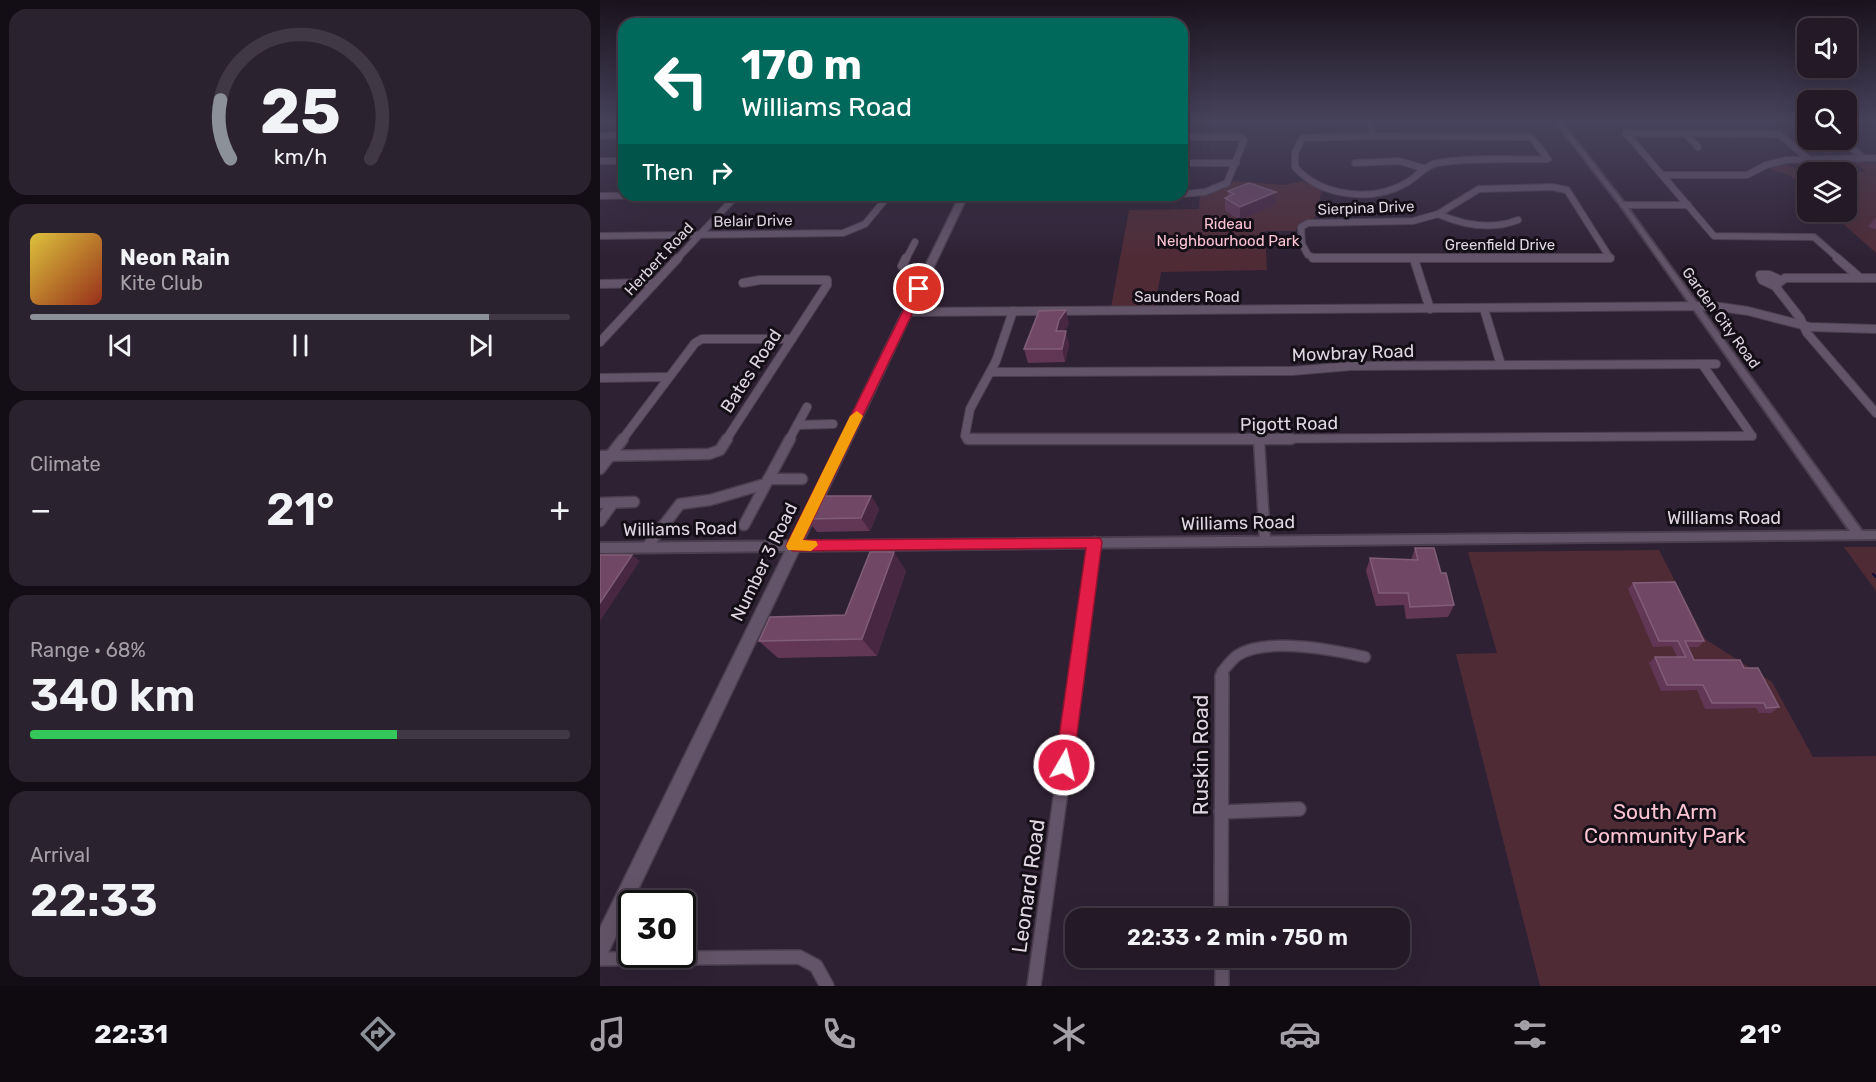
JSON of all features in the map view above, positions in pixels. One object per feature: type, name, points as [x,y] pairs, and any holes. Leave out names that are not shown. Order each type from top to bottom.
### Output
[{"type":"main road","name":"Number 3 Road","points":[[600,948],[961,201]]},
{"type":"street","points":[[1188,193],[1219,188],[1230,179],[1235,166]]},
{"type":"street","points":[[1295,166],[1312,183],[1332,190],[1360,193],[1386,190],[1407,183],[1423,168],[1431,166]]},
{"type":"street","points":[[1416,166],[1423,168]]},
{"type":"street","name":"Garden City Road","points":[[1593,166],[1623,205],[1858,535]]},
{"type":"street","points":[[1654,166],[1714,236],[1816,238],[1860,278]]},
{"type":"street","points":[[1662,175],[1747,175],[1767,166]]},
{"type":"street","name":"Sierpina Drive","points":[[1307,257],[1303,253],[1301,230],[1305,224],[1405,222],[1438,214],[1479,189],[1564,189]]},
{"type":"street","name":"Greenfield Drive","points":[[1307,257],[1610,258],[1564,189]]},
{"type":"street","points":[[600,196],[618,196]]},
{"type":"street","name":"Herbert Road","points":[[600,342],[731,201]]},
{"type":"street","name":"Belair Drive","points":[[600,236],[852,231],[870,223],[885,201]]},
{"type":"street","points":[[1623,205],[1688,205]]},
{"type":"street","points":[[1438,214],[1473,224],[1504,224],[1518,220]]},
{"type":"street","points":[[902,266],[915,242]]},
{"type":"street","points":[[1413,259],[1430,309]]},
{"type":"street","points":[[1876,278],[1778,283],[1803,326],[1876,413]]},
{"type":"street","name":"Bates Road","points":[[605,456],[709,454],[720,450],[827,285],[827,280],[760,280],[743,283]]},
{"type":"street","points":[[600,284],[654,284]]},
{"type":"street","name":"Saunders Road","points":[[908,312],[1430,309],[1482,311],[1694,306],[1736,309],[1803,326],[1876,329]]},
{"type":"street","name":"Pigott Road","points":[[1012,311],[991,372],[978,390],[965,426],[965,436],[970,441],[1259,441],[1752,436],[1702,364]]},
{"type":"street","points":[[1482,311],[1501,365]]},
{"type":"street","points":[[600,469],[605,456],[694,343],[702,339],[792,339]]},
{"type":"street","name":"Mowbray Road","points":[[991,372],[1292,371],[1346,366],[1716,364]]},
{"type":"street","points":[[600,378],[668,377]]},
{"type":"street","points":[[744,525],[807,407]]},
{"type":"street","points":[[797,425],[833,424]]},
{"type":"street","points":[[1259,441],[1265,540]]},
{"type":"street","points":[[647,547],[680,504],[710,500],[766,481],[802,479]]},
{"type":"street","points":[[600,503],[634,502]]},
{"type":"street","points":[[600,521],[614,503]]},
{"type":"street","name":"Williams Road","points":[[600,548],[1876,535]]},
{"type":"street","name":"Leonard Road","points":[[1034,986],[1095,542]]},
{"type":"street","name":"Ruskin Road","points":[[1221,908],[1220,687],[1222,672],[1240,653],[1260,649],[1333,649],[1365,657]]},
{"type":"street","points":[[1221,812],[1299,809]]},
{"type":"street","points":[[600,959],[798,957],[805,958],[816,966],[827,986]]},
{"type":"street","points":[[1221,968],[1222,986]]},
{"type":"green space","points":[[1777,166],[1791,166],[1797,169],[1797,182],[1791,176],[1769,169]]},
{"type":"green space","points":[[1858,166],[1876,166],[1876,253],[1841,222],[1857,222],[1857,172],[1866,172]]},
{"type":"green space","name":"Rideau Neighbourhood Park","points":[[1234,181],[1284,185],[1302,181],[1322,190],[1314,220],[1298,224],[1296,231],[1265,231],[1267,270],[1161,272],[1155,307],[1111,307],[1129,210],[1199,209],[1200,196],[1222,189]]},
{"type":"green space","points":[[1844,547],[1876,547],[1876,591]]},
{"type":"green space","name":"South Arm Community Park","points":[[1659,550],[1705,639],[1772,682],[1813,757],[1876,756],[1876,986],[1540,986],[1456,654],[1497,653],[1468,552]]},
{"type":"building","points":[[1249,183],[1276,192],[1240,207],[1225,198],[1234,194],[1228,191]]},
{"type":"building","points":[[1066,310],[1059,320],[1056,331],[1066,331],[1062,349],[1024,349],[1039,311]]},
{"type":"building","points":[[818,496],[871,496],[861,518],[807,519]]},
{"type":"building","points":[[1415,548],[1434,548],[1441,573],[1446,573],[1454,605],[1410,607],[1408,593],[1379,593],[1370,558],[1418,560]]},
{"type":"building","points":[[870,552],[894,552],[862,639],[759,641],[770,617],[845,615]]},
{"type":"building","points":[[600,555],[632,555],[600,603]]},
{"type":"building","points":[[1675,582],[1704,641],[1685,641],[1694,660],[1740,660],[1744,668],[1758,668],[1779,707],[1766,708],[1764,703],[1712,703],[1703,685],[1667,685],[1655,657],[1686,657],[1678,641],[1659,641],[1633,583]]},
{"type":"waterway","points":[[1873,574],[1876,577]]},
{"type":"slow traffic","points":[[811,545],[793,546],[857,416]]},
{"type":"route","points":[[919,289],[793,546],[1095,542],[1064,765]]}]
